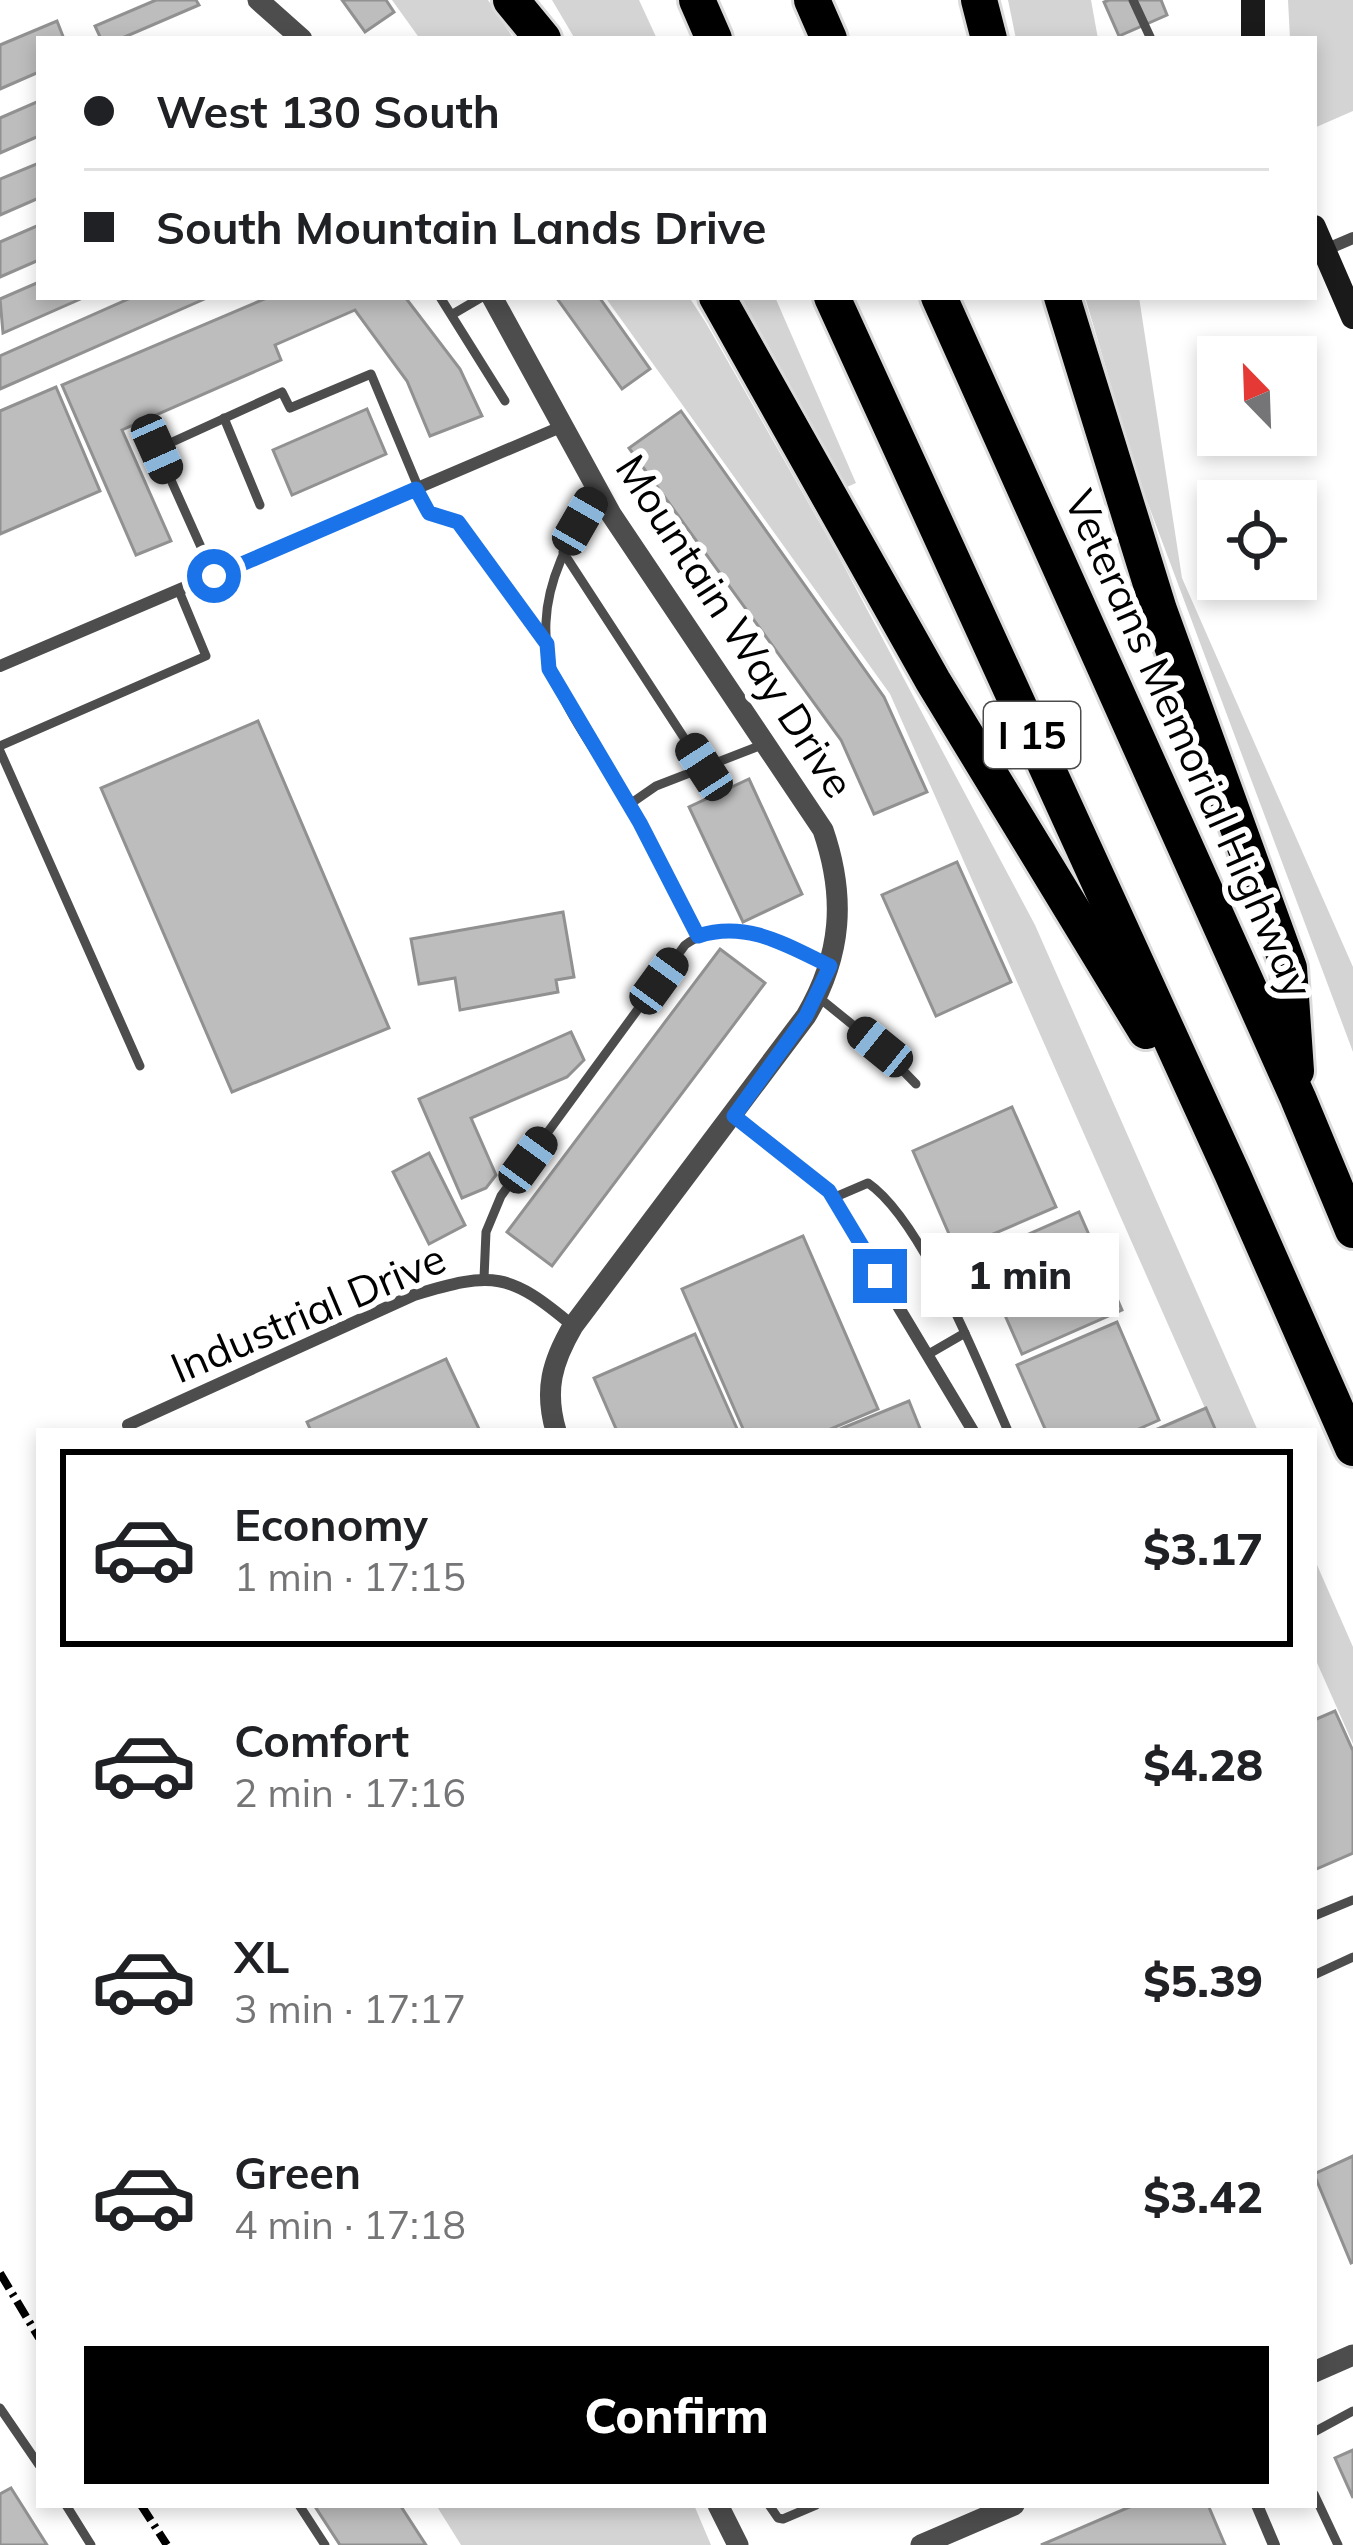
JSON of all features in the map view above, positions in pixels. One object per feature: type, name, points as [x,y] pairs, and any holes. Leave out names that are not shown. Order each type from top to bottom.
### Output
[{"type":"highway","points":[[511,0],[544,36]]},
{"type":"highway","points":[[535,0],[546,36]]},
{"type":"highway","points":[[697,0],[713,36]]},
{"type":"highway","points":[[812,0],[828,36]]},
{"type":"highway","points":[[979,0],[988,36]]},
{"type":"highway","points":[[719,300],[934,681],[1232,1172]]},
{"type":"highway","name":"I 15","points":[[833,300],[1353,1448]]},
{"type":"highway","name":"Veterans Memorial Highway","points":[[940,300],[1353,1230]]},
{"type":"highway","points":[[1063,300],[1159,610],[1289,968],[1298,1098]]},
{"type":"main road","points":[[1252,36],[1253,0]]},
{"type":"main road","points":[[1319,239],[1353,317]]},
{"type":"street","points":[[258,0],[299,36]]},
{"type":"street","points":[[1319,239],[1353,238]]},
{"type":"street","name":"Mountain Way Drive","points":[[494,300],[597,491],[823,830],[840,916],[830,966],[817,996],[554,1358],[549,1389],[556,1428]]},
{"type":"street","points":[[0,666],[563,426]]},
{"type":"street","points":[[734,1116],[833,1198],[971,1428]]},
{"type":"street","name":"Industrial Drive","points":[[128,1425],[414,1294],[484,1277],[536,1295],[573,1326]]},
{"type":"street","points":[[1317,2371],[1353,2355]]},
{"type":"street","points":[[720,2508],[738,2545]]},
{"type":"street","points":[[1258,2508],[1274,2545]]},
{"type":"street","points":[[921,2545],[973,2513]]},
{"type":"lane","points":[[1133,0],[1149,36]]},
{"type":"lane","points":[[442,300],[505,400]]},
{"type":"lane","points":[[453,314],[477,300]]},
{"type":"lane","points":[[214,576],[157,449],[281,392],[290,408],[371,374],[429,513],[458,522],[547,644]]},
{"type":"lane","points":[[224,418],[260,505]]},
{"type":"lane","points":[[597,491],[562,551],[548,598],[549,669],[630,804],[698,936]]},
{"type":"lane","points":[[562,551],[704,767]]},
{"type":"lane","points":[[140,1066],[0,749],[206,656],[179,591]]},
{"type":"lane","points":[[630,804],[656,786],[767,743]]},
{"type":"lane","points":[[484,1277],[486,1232],[501,1196],[685,945],[718,929],[746,930],[830,966]]},
{"type":"lane","points":[[817,996],[880,1047],[916,1084]]},
{"type":"lane","points":[[833,1198],[868,1183],[881,1192],[926,1258],[1007,1428]]},
{"type":"lane","points":[[927,1355],[965,1333]]},
{"type":"lane","points":[[1317,1915],[1353,1900]]},
{"type":"lane","points":[[1317,1974],[1353,1958]]},
{"type":"lane","points":[[0,2408],[36,2461]]},
{"type":"lane","points":[[1317,2430],[1353,2410]]},
{"type":"lane","points":[[1317,2500],[1338,2545]]},
{"type":"lane","points":[[68,2508],[92,2545]]},
{"type":"lane","points":[[301,2508],[325,2545]]},
{"type":"lane","points":[[771,2508],[783,2519],[809,2508]]},
{"type":"shaded area","points":[[392,0],[488,0],[512,36],[418,36]]},
{"type":"shaded area","points":[[552,0],[639,0],[656,36],[573,36]]},
{"type":"shaded area","points":[[1008,0],[1091,0],[1097,36],[1015,36]]},
{"type":"shaded area","points":[[1288,0],[1353,0],[1353,111],[1317,127],[1317,36],[1290,36]]},
{"type":"shaded area","points":[[607,300],[691,300],[706,323],[837,553],[1035,925],[1257,1428],[1214,1428],[890,694]]},
{"type":"shaded area","points":[[743,300],[776,300],[856,483],[847,487]]},
{"type":"shaded area","points":[[1086,300],[1139,300],[1182,578],[1353,967],[1353,1052],[1138,477]]},
{"type":"shaded area","points":[[1317,1565],[1353,1647],[1353,1744],[1317,1663]]},
{"type":"shaded area","points":[[438,2508],[695,2508],[711,2545],[461,2545]]},
{"type":"building","points":[[156,0],[196,0],[199,5],[127,36],[100,36],[95,26]]},
{"type":"building","points":[[342,0],[386,0],[394,12],[365,32]]},
{"type":"building","points":[[1161,0],[1167,15],[1119,36],[1104,2]]},
{"type":"building","points":[[57,21],[63,36],[36,36],[36,73],[0,89],[0,45]]},
{"type":"building","points":[[36,102],[36,137],[0,153],[0,118]]},
{"type":"building","points":[[36,164],[36,199],[0,215],[0,179]]},
{"type":"building","points":[[36,226],[36,261],[0,277],[0,242]]},
{"type":"building","points":[[36,283],[36,300],[78,300],[3,333],[0,299]]},
{"type":"building","points":[[126,300],[202,300],[0,389],[0,356]]},
{"type":"building","points":[[262,300],[407,300],[460,369],[482,416],[430,436],[407,381],[355,310],[275,345],[281,360],[122,430],[171,541],[136,555],[62,385]]},
{"type":"building","points":[[558,300],[601,300],[650,369],[622,389]]},
{"type":"building","points":[[56,387],[100,491],[0,534],[0,411]]},
{"type":"building","points":[[367,409],[386,454],[292,495],[273,450]]},
{"type":"building","points":[[681,411],[884,697],[927,792],[874,814],[841,740],[629,448]]},
{"type":"building","points":[[258,721],[389,1028],[232,1092],[101,788]]},
{"type":"building","points":[[749,779],[802,894],[743,922],[689,807]]},
{"type":"building","points":[[957,862],[1011,982],[936,1016],[882,895]]},
{"type":"building","points":[[563,912],[574,977],[556,980],[558,992],[460,1010],[455,978],[419,984],[411,939]]},
{"type":"building","points":[[720,949],[765,983],[552,1266],[507,1232]]},
{"type":"building","points":[[571,1032],[584,1060],[567,1077],[471,1118],[496,1175],[486,1188],[462,1198],[419,1099]]},
{"type":"building","points":[[1012,1107],[1056,1207],[956,1250],[913,1151]]},
{"type":"building","points":[[429,1153],[465,1225],[429,1244],[393,1172]]},
{"type":"building","points":[[1079,1212],[1122,1310],[1022,1354],[979,1256]]},
{"type":"building","points":[[803,1236],[878,1409],[833,1428],[743,1428],[682,1289]]},
{"type":"building","points":[[1117,1322],[1159,1420],[1141,1428],[1045,1428],[1017,1365]]},
{"type":"building","points":[[695,1334],[737,1428],[616,1428],[594,1378]]},
{"type":"building","points":[[446,1359],[479,1428],[310,1428],[307,1422]]},
{"type":"building","points":[[909,1401],[920,1428],[842,1428]]},
{"type":"building","points":[[1206,1408],[1215,1428],[1160,1428]]},
{"type":"building","points":[[1335,1711],[1353,1751],[1353,1853],[1317,1869],[1317,1719]]},
{"type":"building","points":[[1353,2156],[1351,2263],[1317,2181],[1317,2173]]},
{"type":"building","points":[[1353,2450],[1353,2498],[1335,2458]]},
{"type":"building","points":[[11,2488],[47,2545],[0,2545],[0,2494]]},
{"type":"building","points":[[316,2508],[402,2508],[426,2545],[340,2545]]},
{"type":"building","points":[[1127,2508],[1209,2508],[1225,2545],[1041,2545]]},
{"type":"railway","points":[[0,2273],[36,2333]]},
{"type":"railway","points":[[143,2508],[167,2545]]},
{"type":"route","points":[[214,576],[416,489],[429,513],[458,522],[547,644],[549,669],[640,823],[698,936],[718,929],[746,930],[830,966],[806,1016],[734,1116],[829,1191],[880,1276]]}]
